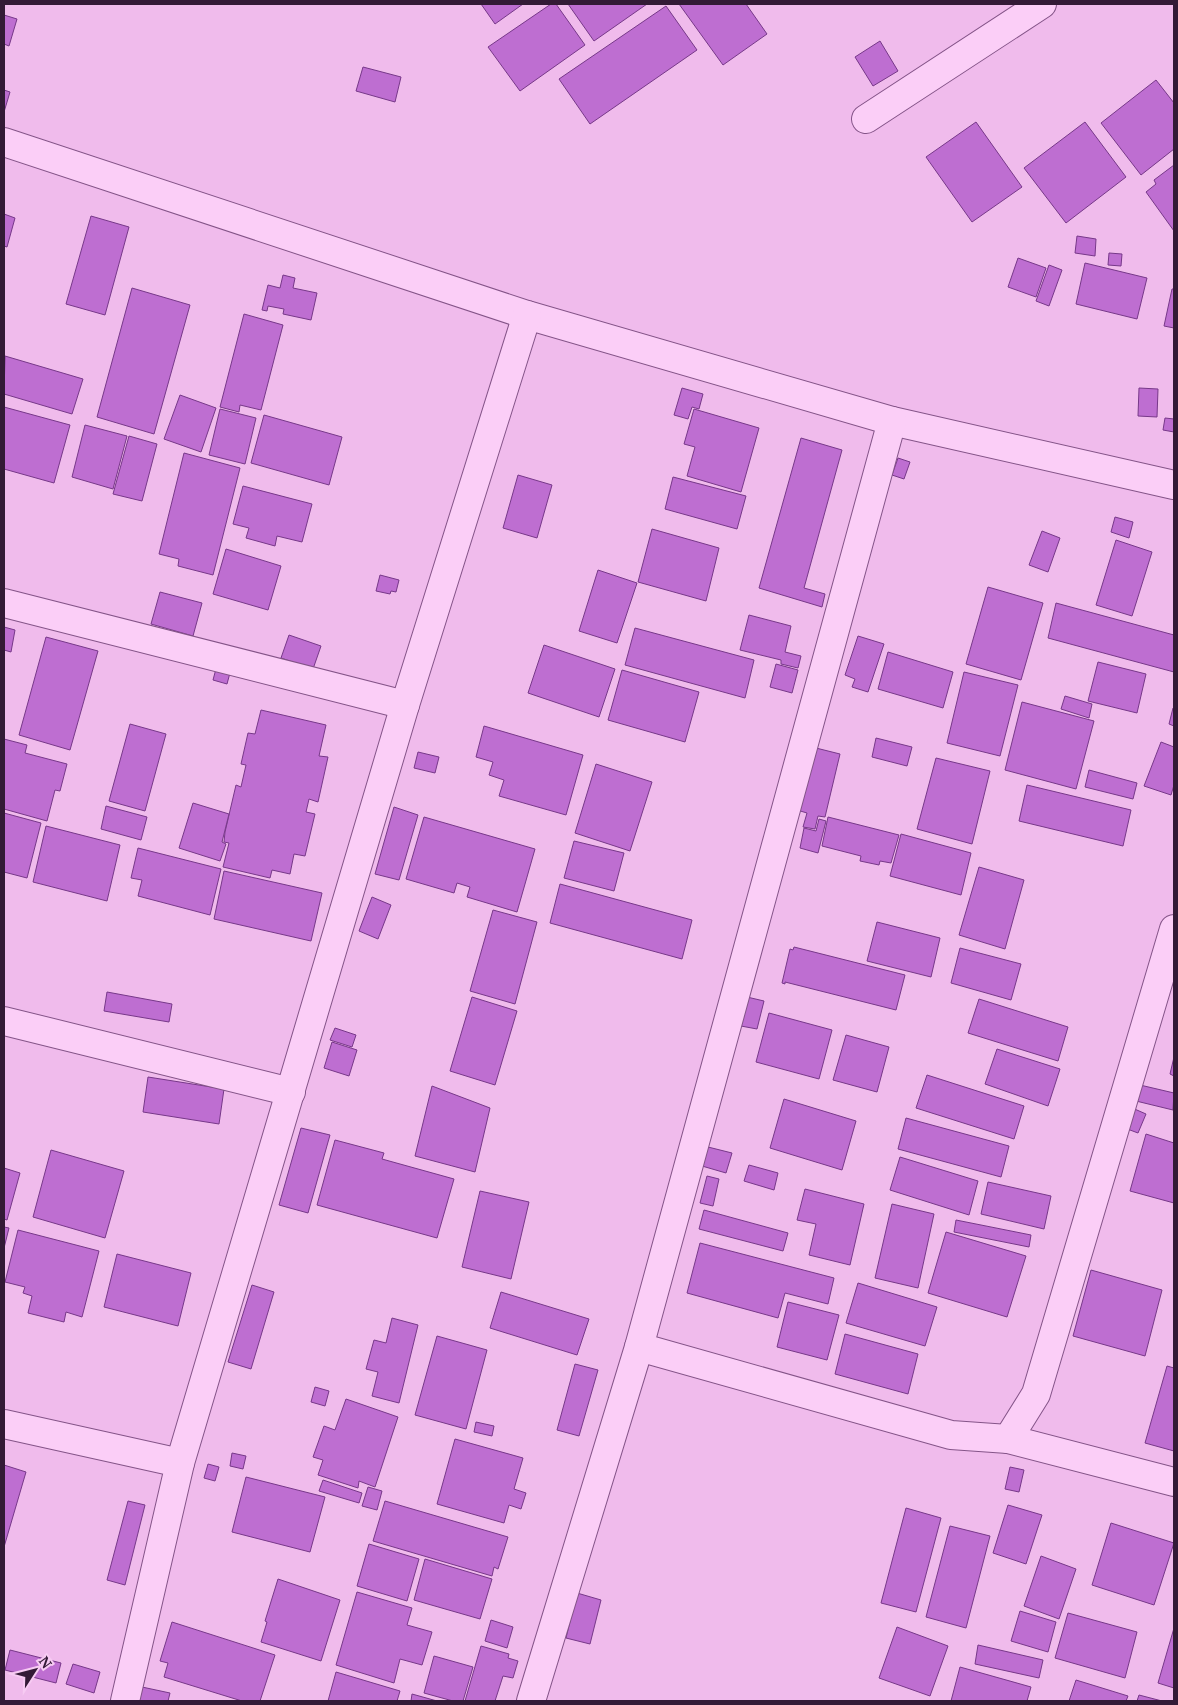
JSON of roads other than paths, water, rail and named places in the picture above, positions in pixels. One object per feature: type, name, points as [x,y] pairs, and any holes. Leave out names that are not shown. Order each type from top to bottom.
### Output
[{"type":"street","points":[[866,119],[1042,4]]},
{"type":"street","points":[[4,142],[527,315],[892,421],[1174,485]]},
{"type":"street","points":[[125,1701],[180,1463],[405,705],[527,315]]},
{"type":"street","points":[[531,1701],[638,1347],[892,421]]},
{"type":"street","points":[[4,603],[405,705]]},
{"type":"street","points":[[1008,1439],[1036,1394],[1174,928]]},
{"type":"street","points":[[4,1021],[291,1092]]},
{"type":"street","points":[[638,1347],[951,1434],[1008,1439],[1174,1482]]},
{"type":"street","points":[[4,1424],[180,1463]]}]
